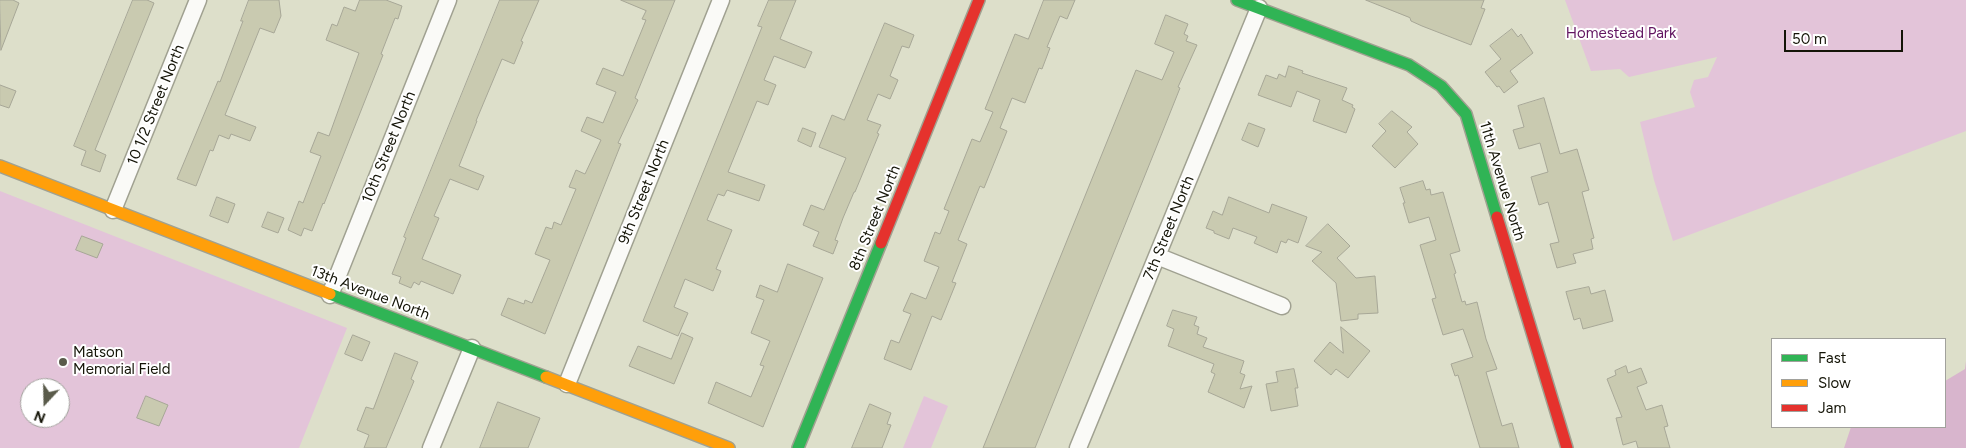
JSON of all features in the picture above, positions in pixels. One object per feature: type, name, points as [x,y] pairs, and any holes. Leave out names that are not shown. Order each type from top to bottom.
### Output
[{"type":"street","name":"10 1/2 Street North","points":[[114,210],[198,0]]},
{"type":"street","name":"10th Street North","points":[[330,295],[448,0]]},
{"type":"street","name":"9th Street North","points":[[567,384],[721,0]]},
{"type":"street","name":"8th Street North","points":[[798,448],[979,0]]},
{"type":"street","name":"11th Avenue North","points":[[1237,0],[1409,65],[1425,73],[1445,88],[1466,114],[1567,448]]},
{"type":"street","name":"7th Street North","points":[[1078,448],[1259,8]]},
{"type":"street","name":"13th Avenue North","points":[[0,166],[330,295],[567,384],[690,441],[729,448]]},
{"type":"street","points":[[1157,256],[1282,306]]},
{"type":"street","points":[[431,448],[472,348]]},
{"type":"green space","name":"Homestead Park","points":[[1565,0],[1966,0],[1966,131],[1673,241],[1654,180],[1640,122],[1695,107],[1690,92],[1694,80],[1708,77],[1717,57],[1629,77],[1620,69],[1591,71]]},
{"type":"green space","points":[[0,191],[347,328],[299,448],[0,448]]},
{"type":"green space","points":[[924,396],[948,406],[931,448],[903,448]]},
{"type":"shaded area","points":[[1966,361],[1966,448],[1844,448],[1851,428],[1946,428],[1946,380],[1965,369]]},
{"type":"building","points":[[0,0],[13,0],[19,3],[1,50]]},
{"type":"building","points":[[133,0],[147,0],[154,3],[95,150],[106,155],[100,172],[81,165],[86,151],[74,146]]},
{"type":"building","points":[[249,0],[279,0],[281,16],[274,33],[260,28],[225,115],[256,127],[250,141],[231,134],[229,139],[219,135],[213,151],[210,150],[196,186],[177,179],[218,81],[220,82]]},
{"type":"building","points":[[360,0],[386,0],[402,6],[398,19],[395,18],[381,54],[383,55],[324,204],[312,231],[304,228],[301,236],[288,230],[299,201],[303,203],[321,156],[310,152],[318,132],[329,136],[359,53],[326,40],[332,24],[337,26],[344,7],[355,11]]},
{"type":"building","points":[[500,0],[539,0],[521,41],[523,42],[514,64],[502,59],[459,166],[484,176],[478,190],[450,179],[434,216],[439,218],[422,259],[461,275],[453,294],[421,281],[419,285],[414,282],[411,288],[399,283],[401,277],[392,274],[406,238],[404,237]]},
{"type":"building","points":[[621,0],[675,0],[635,98],[638,100],[618,143],[621,144],[545,334],[501,315],[508,298],[524,304],[525,300],[532,303],[550,260],[535,254],[546,227],[552,229],[554,222],[561,225],[576,189],[569,187],[576,170],[585,174],[601,140],[581,131],[587,117],[603,123],[616,92],[596,84],[603,68],[623,76],[646,20],[642,19],[646,11]]},
{"type":"building","points":[[769,0],[796,0],[780,39],[812,52],[805,68],[774,56],[764,80],[776,85],[768,105],[757,101],[728,172],[765,185],[759,201],[727,190],[724,196],[718,194],[707,220],[732,230],[716,269],[721,271],[713,291],[685,279],[674,307],[688,313],[678,336],[643,321],[762,27],[758,26]]},
{"type":"building","points":[[1044,0],[1075,0],[1067,19],[1060,16],[1047,47],[1050,48],[1042,69],[1039,68],[1025,103],[1012,98],[1000,128],[1007,131],[984,188],[980,186],[958,240],[967,244],[952,282],[956,283],[941,320],[932,316],[911,370],[884,359],[891,340],[899,343],[911,314],[903,311],[911,293],[926,299],[939,267],[924,261],[935,232],[940,234],[949,211],[944,209],[972,139],[980,142],[993,112],[985,109],[1015,34],[1028,39]]},
{"type":"building","points":[[1366,0],[1484,0],[1481,8],[1485,9],[1471,45],[1422,26],[1411,21],[1410,18]]},
{"type":"building","points":[[1166,15],[1188,24],[1184,34],[1188,36],[1186,41],[1197,45],[1178,87],[1180,88],[1035,448],[983,448],[1136,70],[1162,80],[1174,52],[1155,44]]},
{"type":"building","points":[[885,23],[914,35],[909,48],[902,46],[890,76],[898,80],[890,99],[878,94],[867,120],[881,125],[877,133],[879,134],[843,218],[835,240],[838,241],[833,254],[813,246],[819,232],[803,225],[811,205],[824,210],[846,158],[819,147],[832,115],[844,120]]},
{"type":"building","points":[[1512,29],[1518,37],[1521,34],[1533,53],[1510,71],[1518,82],[1504,93],[1485,72],[1501,59],[1490,46]]},
{"type":"building","points":[[1289,66],[1303,71],[1302,73],[1347,88],[1342,100],[1353,105],[1352,107],[1355,109],[1346,133],[1313,121],[1320,100],[1297,91],[1291,107],[1258,95],[1266,75],[1277,79],[1279,74],[1285,77]]},
{"type":"building","points":[[0,85],[16,91],[9,108],[0,105]]},
{"type":"building","points":[[1544,98],[1560,154],[1577,149],[1589,190],[1582,192],[1594,238],[1591,239],[1593,249],[1573,254],[1576,263],[1557,268],[1550,244],[1559,242],[1548,202],[1539,205],[1531,177],[1548,172],[1540,143],[1519,149],[1513,130],[1524,127],[1518,106]]},
{"type":"building","points":[[1392,111],[1412,127],[1407,132],[1418,144],[1395,168],[1372,146],[1386,131],[1379,124]]},
{"type":"building","points":[[1249,123],[1265,129],[1258,147],[1242,140]]},
{"type":"building","points":[[803,128],[816,133],[811,147],[798,141]]},
{"type":"building","points":[[1423,181],[1426,190],[1430,189],[1431,195],[1443,192],[1460,251],[1450,254],[1462,302],[1465,301],[1466,305],[1477,302],[1486,339],[1497,369],[1486,372],[1502,426],[1512,423],[1519,448],[1480,448],[1458,375],[1455,376],[1451,364],[1473,357],[1463,329],[1443,335],[1432,299],[1436,298],[1420,245],[1436,240],[1429,217],[1409,223],[1403,203],[1405,203],[1400,188]]},
{"type":"building","points":[[217,197],[235,204],[228,223],[210,216]]},
{"type":"building","points":[[1229,197],[1269,213],[1272,204],[1307,217],[1298,243],[1288,239],[1286,243],[1281,241],[1277,253],[1254,243],[1257,237],[1233,228],[1229,239],[1206,228],[1213,211],[1222,215]]},
{"type":"building","points":[[268,212],[284,218],[278,233],[262,227]]},
{"type":"building","points":[[1328,224],[1350,246],[1337,258],[1356,278],[1375,276],[1378,313],[1358,314],[1358,319],[1341,321],[1336,283],[1312,261],[1322,252],[1306,246]]},
{"type":"building","points":[[82,236],[103,244],[97,258],[76,250]]},
{"type":"building","points":[[788,264],[823,278],[763,427],[708,403],[716,382],[751,397],[764,366],[760,365],[770,341],[751,333],[764,300],[756,297],[760,285],[777,292]]},
{"type":"building","points":[[1589,287],[1591,294],[1605,290],[1613,321],[1583,329],[1580,318],[1574,320],[1566,292]]},
{"type":"building","points":[[1173,310],[1197,317],[1194,325],[1199,327],[1197,334],[1207,338],[1203,347],[1244,361],[1240,373],[1245,375],[1240,389],[1252,386],[1244,408],[1208,392],[1215,374],[1211,372],[1214,364],[1168,346],[1174,329],[1167,326]]},
{"type":"building","points":[[1341,327],[1370,351],[1348,378],[1336,369],[1331,375],[1314,361],[1330,342],[1343,353]]},
{"type":"building","points":[[682,333],[693,338],[674,384],[629,366],[638,346],[671,359]]},
{"type":"building","points":[[353,335],[370,342],[362,361],[345,354]]},
{"type":"building","points":[[395,353],[418,362],[411,379],[414,381],[386,448],[364,448],[369,435],[357,430],[366,407],[373,409]]},
{"type":"building","points":[[1626,366],[1628,373],[1641,368],[1647,383],[1637,387],[1646,410],[1662,405],[1668,426],[1664,427],[1670,448],[1638,448],[1636,441],[1623,445],[1616,418],[1622,417],[1607,379],[1616,375],[1615,371]]},
{"type":"building","points":[[1294,369],[1298,388],[1295,388],[1298,406],[1271,411],[1266,384],[1278,382],[1276,372]]},
{"type":"building","points":[[146,396],[168,405],[159,426],[137,418]]},
{"type":"building","points":[[498,402],[540,418],[528,448],[480,448]]},
{"type":"building","points":[[870,404],[891,413],[887,424],[891,425],[882,448],[852,448]]},
{"type":"traffic: fast","points":[[1237,0],[1409,65],[1441,86],[1466,114],[1497,217]]},
{"type":"traffic: fast","points":[[798,448],[881,243]]},
{"type":"traffic: fast","points":[[330,294],[546,377]]},
{"type":"traffic: slow","points":[[0,166],[330,294]]},
{"type":"traffic: slow","points":[[546,377],[729,448]]},
{"type":"traffic: jam","points":[[881,243],[979,0]]},
{"type":"traffic: jam","points":[[1497,217],[1567,448]]},
{"type":"place","name":"Matson Memorial Field","points":[[63,362]]}]
